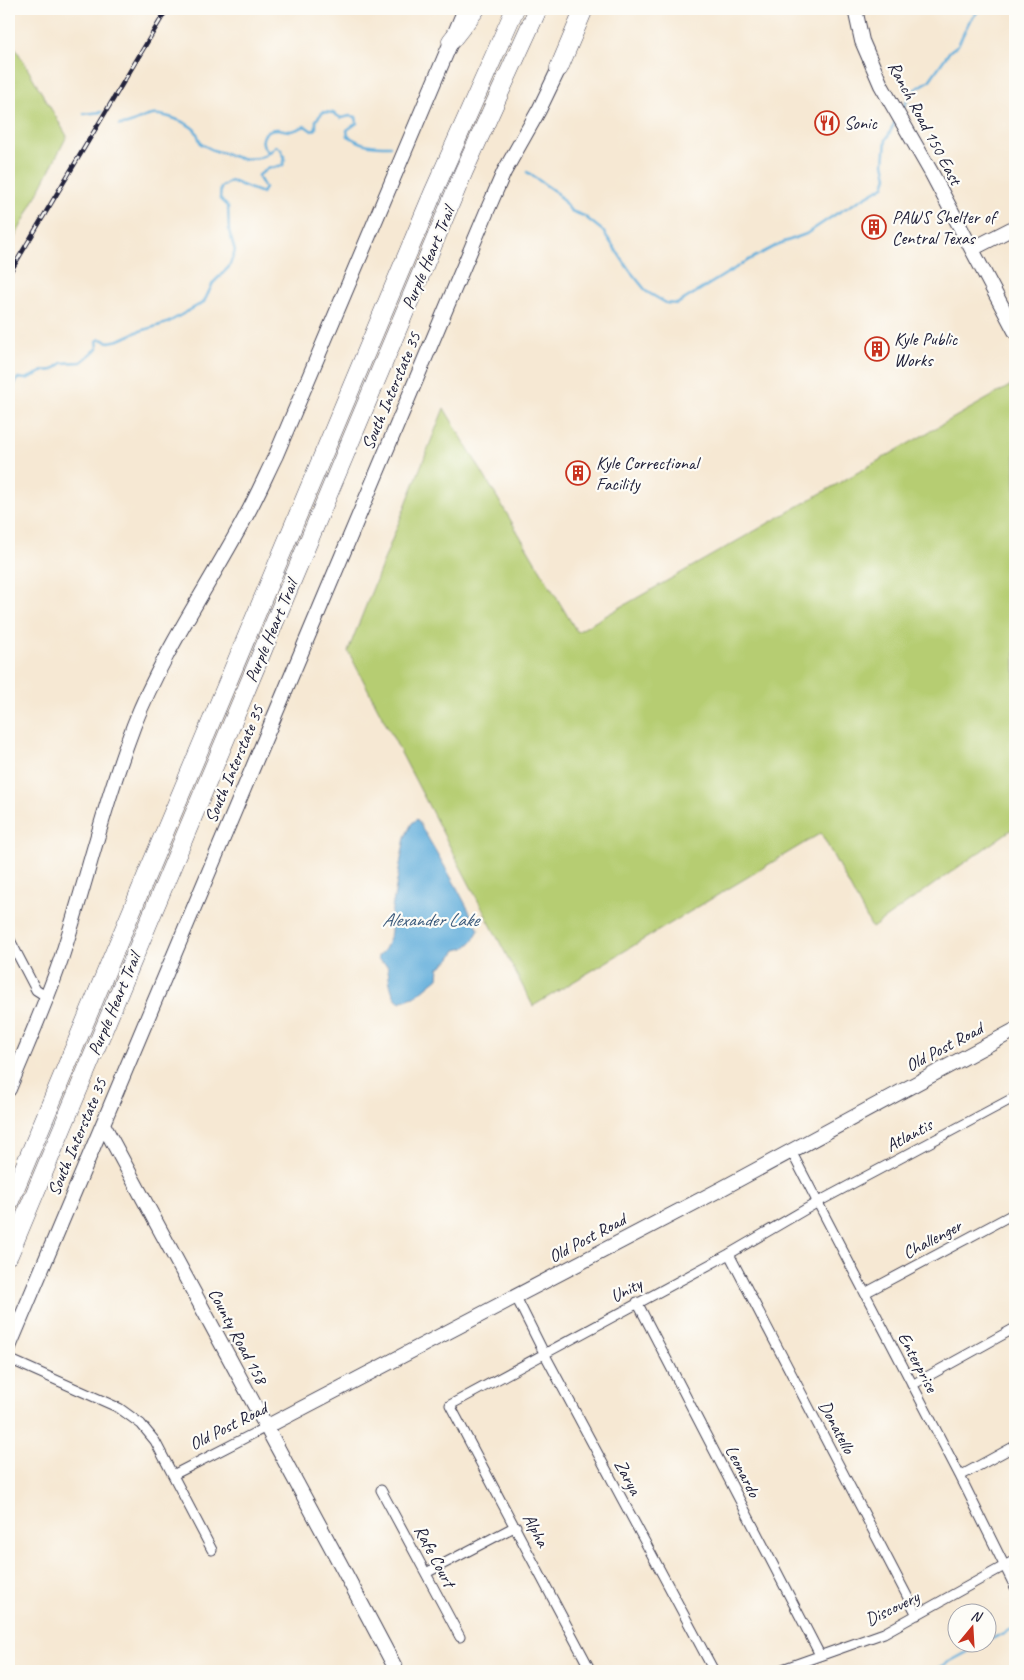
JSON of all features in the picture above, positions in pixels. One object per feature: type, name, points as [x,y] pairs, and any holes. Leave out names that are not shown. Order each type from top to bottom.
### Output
[{"type":"highway","points":[[451,41],[476,9]]},
{"type":"highway","name":"Purple Heart Trail","points":[[9,1203],[433,193],[515,9]]},
{"type":"highway","name":"Purple Heart Trail","points":[[9,1255],[464,171],[538,9]]},
{"type":"highway","points":[[559,68],[584,9]]},
{"type":"main road","points":[[9,1089],[48,997],[77,909],[114,781],[134,724],[156,676],[186,619],[246,516],[276,455],[465,9]]},
{"type":"main road","name":"South Interstate 35","points":[[9,1348],[487,211],[504,172],[539,110],[589,9]]},
{"type":"main road","name":"Ranch Road 150 East","points":[[855,9],[862,41],[881,84],[1015,331]]},
{"type":"main road","points":[[972,249],[1015,227]]},
{"type":"main road","name":"Old Post Road","points":[[266,1427],[791,1152],[1015,1030]]},
{"type":"main road","name":"County Road 158","points":[[103,1124],[344,1568],[397,1671]]},
{"type":"street","points":[[9,938],[36,990],[48,997]]},
{"type":"street","name":"Atlantis","points":[[818,1202],[1015,1097]]},
{"type":"street","name":"Enterprise","points":[[791,1152],[960,1476],[1015,1588]]},
{"type":"street","name":"Unity","points":[[450,1404],[728,1254],[818,1202]]},
{"type":"street","name":"Challenger","points":[[865,1293],[1015,1213]]},
{"type":"street","name":"Donatello","points":[[728,1254],[917,1615]]},
{"type":"street","name":"Zarya","points":[[516,1297],[714,1671]]},
{"type":"street","name":"Leonardo","points":[[637,1302],[820,1655]]},
{"type":"street","points":[[912,1385],[1015,1328]]},
{"type":"street","points":[[9,1359],[119,1408],[141,1424],[155,1441],[212,1550]]},
{"type":"street","name":"Alpha","points":[[450,1404],[591,1671]]},
{"type":"street","name":"Old Post Road","points":[[173,1475],[266,1427]]},
{"type":"street","points":[[960,1476],[1015,1446]]},
{"type":"street","name":"Rafe Court","points":[[381,1490],[460,1636]]},
{"type":"street","points":[[426,1573],[516,1526]]},
{"type":"street","name":"Discovery","points":[[777,1671],[884,1633],[1015,1560]]},
{"type":"green space","points":[[9,37],[67,136],[9,249]]},
{"type":"green space","points":[[1015,383],[1015,827],[872,928],[821,833],[533,1006],[348,651],[444,408],[577,632]]},
{"type":"water","name":"Alexander Lake","points":[[417,819],[479,930],[472,942],[465,948],[456,950],[451,958],[439,968],[438,978],[416,996],[400,1002],[396,999],[390,986],[387,965],[378,960],[378,956],[382,953],[390,937],[391,914],[405,837],[412,823]]},
{"type":"waterway","points":[[901,111],[914,90],[929,81],[950,51],[958,45],[969,22],[980,9]]},
{"type":"waterway","points":[[84,114],[102,112]]},
{"type":"waterway","points":[[119,125],[128,124],[152,115],[168,117],[181,121],[191,127],[195,130],[201,144],[213,150],[242,159],[259,158],[269,153],[263,141],[263,137],[268,131],[277,129],[292,131],[305,126],[312,131],[316,129],[316,120],[323,112],[333,113],[341,118],[356,117],[357,123],[347,130],[348,136],[368,145],[390,146]]},
{"type":"waterway","points":[[527,172],[557,193],[571,211],[584,216],[603,231],[630,271],[647,292],[666,303],[677,304],[747,261],[779,244],[806,234],[884,186],[887,177],[884,163],[886,140],[896,120]]},
{"type":"waterway","points":[[9,395],[18,378],[26,379],[44,371],[53,370],[62,363],[81,362],[98,348],[97,341],[100,339],[109,342],[119,340],[137,332],[167,323],[204,302],[213,283],[229,267],[235,251],[229,231],[228,207],[220,199],[221,187],[231,181],[262,193],[265,188],[258,176],[267,169],[283,165],[285,159],[281,149],[276,146],[269,153]]},
{"type":"waterway","points":[[996,1637],[1015,1627]]},
{"type":"waterway","points":[[932,1671],[967,1652]]},
{"type":"railway","points":[[9,274],[167,9]]},
{"type":"place","name":"Sonic","points":[[827,123]]},
{"type":"place","name":"PAWS Shelter of Central Texas","points":[[874,227]]},
{"type":"place","name":"Kyle Public Works","points":[[877,349]]},
{"type":"place","name":"Kyle Correctional Facility","points":[[578,473]]}]
